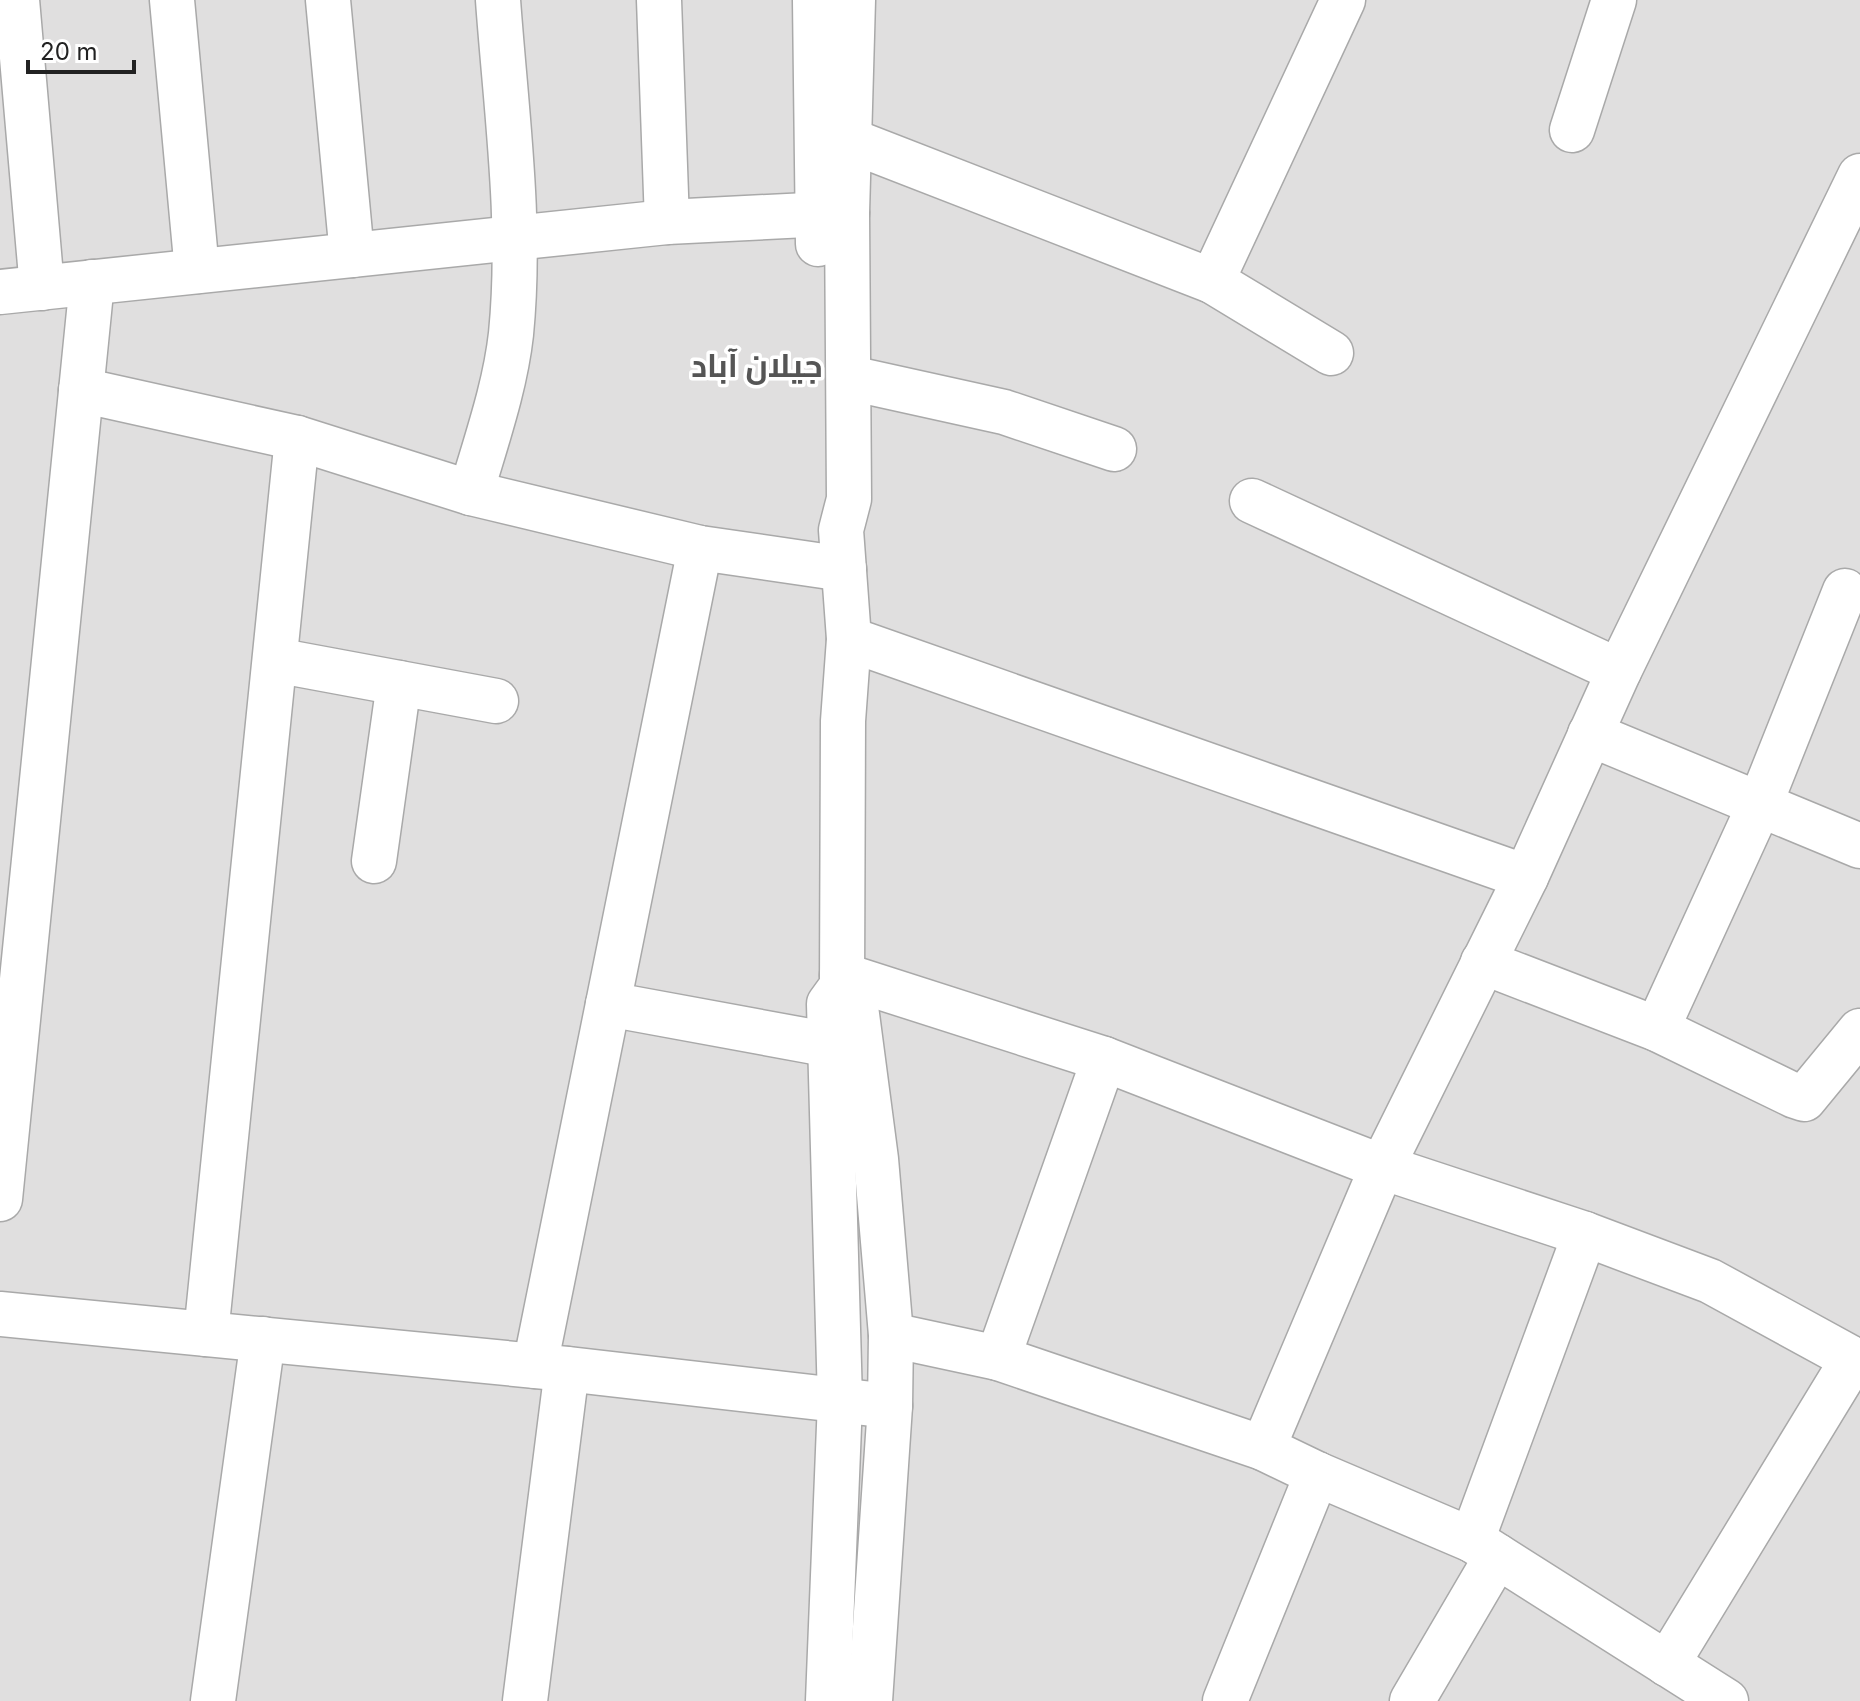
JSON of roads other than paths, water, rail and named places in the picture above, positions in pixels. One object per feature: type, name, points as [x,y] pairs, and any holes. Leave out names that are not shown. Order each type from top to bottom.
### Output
[{"type":"street","points":[[17,0],[21,290],[667,222],[832,214]]},
{"type":"street","points":[[172,0],[197,271]]},
{"type":"street","points":[[328,0],[352,255]]},
{"type":"street","points":[[471,493],[503,382],[511,335],[516,238],[498,0]]},
{"type":"street","points":[[659,0],[667,222]]},
{"type":"street","points":[[815,0],[832,214],[850,378],[849,499],[842,549],[849,639],[843,721],[842,981],[856,1007],[876,1159],[889,1322],[890,1406],[870,1701]]},
{"type":"street","points":[[842,549],[825,499],[832,214],[849,140],[853,0]]},
{"type":"street","points":[[1212,281],[1343,0]]},
{"type":"street","points":[[1572,130],[1614,0]]},
{"type":"street","points":[[849,140],[1212,281],[1331,353]]},
{"type":"street","points":[[1263,1448],[1382,1167],[1526,877],[1619,671],[1860,176]]},
{"type":"street","points":[[0,1199],[92,282]]},
{"type":"street","points":[[850,378],[1004,412],[1114,449]]},
{"type":"street","points":[[81,390],[297,438],[471,493],[700,548],[842,549]]},
{"type":"street","points":[[206,1334],[297,438]]},
{"type":"street","points":[[1252,501],[1619,671]]},
{"type":"street","points":[[525,1701],[551,1367],[608,1004],[700,548]]},
{"type":"street","points":[[1657,1029],[1760,804],[1845,591]]},
{"type":"street","points":[[849,639],[1526,877]]},
{"type":"street","points":[[275,660],[496,701]]},
{"type":"street","points":[[374,861],[399,683]]},
{"type":"street","points":[[1590,734],[1860,846]]},
{"type":"street","points":[[1483,962],[1657,1029],[1804,1099],[1860,1031]]},
{"type":"street","points":[[828,1701],[840,1401],[829,1004],[842,981]]},
{"type":"street","points":[[842,981],[1104,1059],[1382,1167],[1585,1234],[1710,1281],[1856,1361],[1667,1664]]},
{"type":"street","points":[[608,1004],[831,1045]]},
{"type":"street","points":[[998,1358],[1104,1059]]},
{"type":"street","points":[[1412,1701],[1484,1548],[1585,1234]]},
{"type":"street","points":[[839,1299],[889,1322],[1263,1448],[1484,1548],[1726,1701]]},
{"type":"street","points":[[0,1314],[551,1367],[890,1406]]},
{"type":"street","points":[[213,1701],[263,1339]]},
{"type":"street","points":[[1225,1701],[1317,1474]]},
{"type":"district","name":"جیلان آباد","points":[[757,366]]}]
